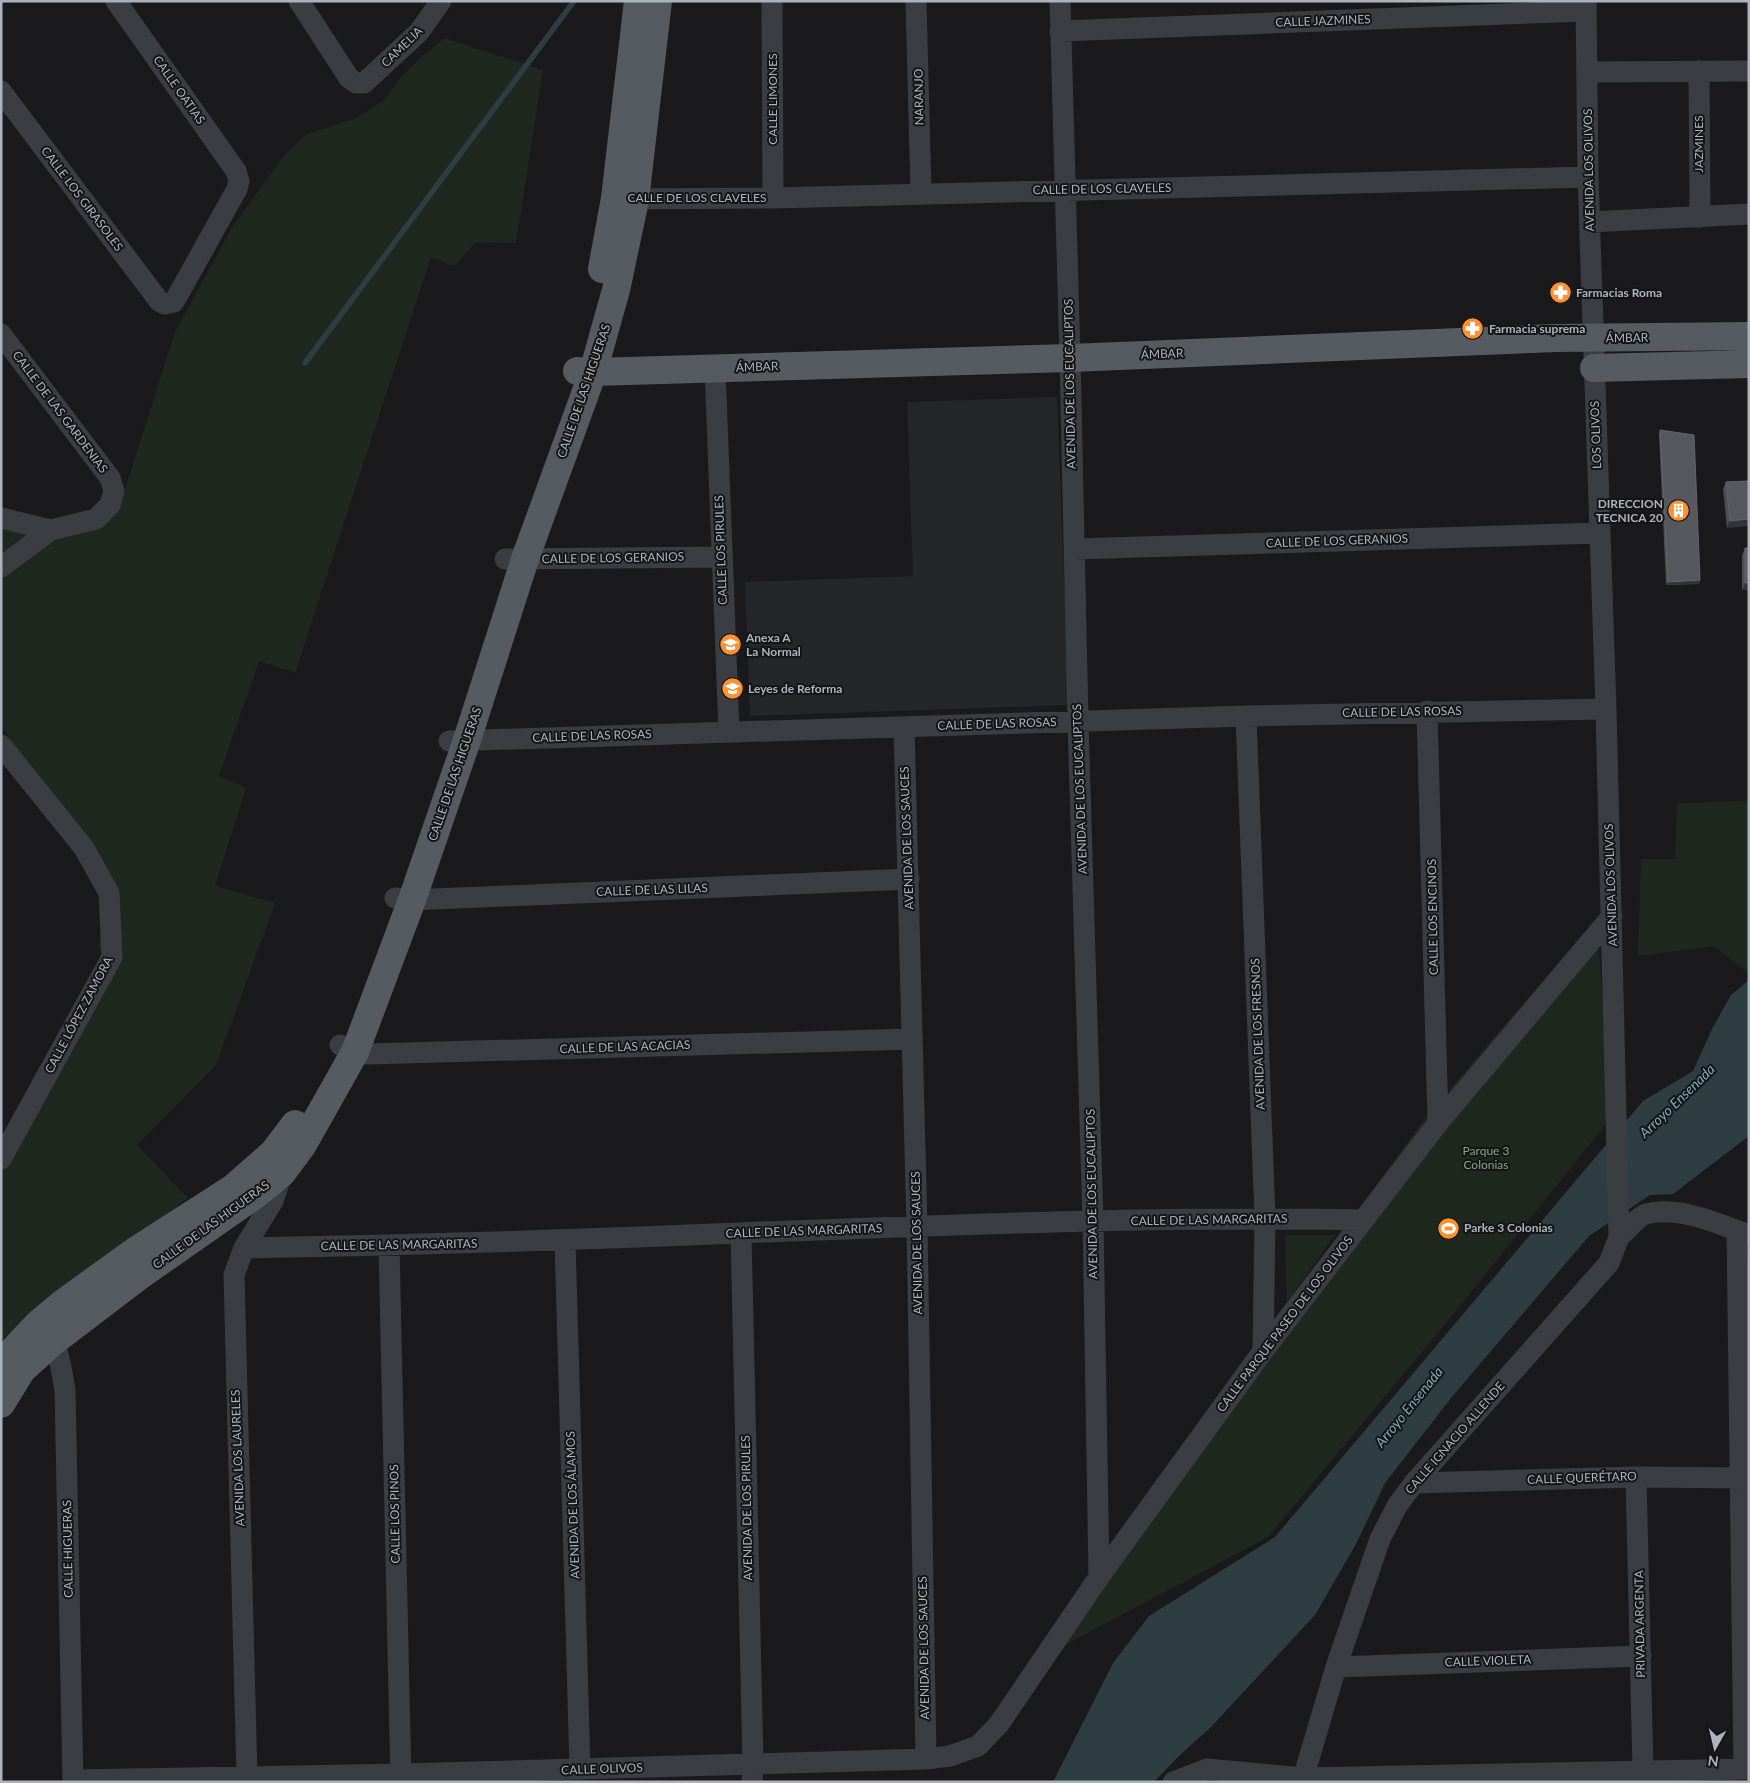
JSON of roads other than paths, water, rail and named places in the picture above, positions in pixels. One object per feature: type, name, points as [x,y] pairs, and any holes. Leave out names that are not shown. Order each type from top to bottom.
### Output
[{"type":"main road","name":"CALLE DE LAS HIGUERAS","points":[[625,199],[638,1]]},
{"type":"main road","name":"CALLE DE LAS HIGUERAS","points":[[1,1404],[47,1332],[62,1303],[136,1251],[233,1188],[278,1163],[300,1117],[321,1084],[348,1049],[404,899],[458,740],[515,559],[584,371],[593,316],[625,199],[658,1]]},
{"type":"main road","name":"ÁMBAR","points":[[584,371],[1070,358],[1593,338],[1749,336]]},
{"type":"main road","points":[[1594,368],[1749,364]]},
{"type":"main road","name":"CALLE DE LAS HIGUERAS","points":[[1,1363],[47,1332]]},
{"type":"street","name":"CALLE OATIAS","points":[[116,1],[236,171],[239,181],[237,189],[174,302],[165,304]]},
{"type":"street","name":"CAMELIA","points":[[299,1],[349,78],[356,83],[364,83],[419,32],[441,1]]},
{"type":"street","name":"CALLE LIMONES","points":[[772,1],[773,198]]},
{"type":"street","name":"NARANJO","points":[[916,1],[921,194]]},
{"type":"street","name":"AVENIDA DE LOS EUCALIPTOS","points":[[1060,1],[1093,1221],[1099,1577]]},
{"type":"street","name":"CALLE JAZMINES","points":[[1060,31],[1586,6]]},
{"type":"street","name":"AVENIDA LOS OLIVOS","points":[[1586,6],[1588,177],[1593,338]]},
{"type":"street","name":"JAZMINES","points":[[1699,71],[1700,217]]},
{"type":"street","points":[[1587,72],[1749,71]]},
{"type":"street","name":"CALLE LOS GIRASOLES","points":[[1,91],[159,301],[165,304]]},
{"type":"street","name":"CALLE DE LOS CLAVELES","points":[[625,199],[773,198],[1588,177]]},
{"type":"street","points":[[1590,222],[1749,214]]},
{"type":"street","name":"CALLE DE LAS GARDENIAS","points":[[1,334],[110,478],[114,491],[110,505],[96,519],[51,530]]},
{"type":"street","name":"LOS OLIVOS","points":[[1593,338],[1599,533]]},
{"type":"street","name":"CALLE LOS PIRULES","points":[[715,368],[729,732]]},
{"type":"street","points":[[1,518],[51,530]]},
{"type":"street","points":[[1,567],[51,530]]},
{"type":"street","name":"AVENIDA LOS OLIVOS","points":[[1599,533],[1606,709],[1620,1237]]},
{"type":"street","name":"CALLE DE LOS GERANIOS","points":[[1074,549],[1599,533]]},
{"type":"street","name":"CALLE DE LOS GERANIOS","points":[[515,559],[721,557]]},
{"type":"street","name":"CALLE DE LAS ROSAS","points":[[458,740],[1428,711],[1606,709]]},
{"type":"street","name":"CALLE LOS ENCINOS","points":[[1428,711],[1438,1123]]},
{"type":"street","name":"AVENIDA DE LOS FRESNOS","points":[[1246,716],[1265,1218],[1263,1352]]},
{"type":"street","name":"AVENIDA DE LOS SAUCES","points":[[904,727],[917,1226],[926,1759]]},
{"type":"street","name":"CALLE LÓPEZ ZAMORA","points":[[1,745],[84,848],[109,893],[112,957],[1,1159]]},
{"type":"street","name":"CALLE DE LAS LILAS","points":[[404,899],[909,879]]},
{"type":"street","name":"CALLE PARQUE PASEO DE LOS OLIVOS","points":[[978,1746],[999,1724],[1099,1577],[1263,1352],[1438,1123],[1612,916]]},
{"type":"street","name":"CALLE DE LAS ACACIAS","points":[[348,1049],[368,1054],[912,1039]]},
{"type":"street","name":"AVENIDA LOS LAURELES","points":[[247,1777],[233,1290],[234,1275],[244,1248],[273,1201],[278,1163]]},
{"type":"street","points":[[1173,1782],[1207,1769],[1303,1780],[1599,1777],[1644,1771],[1746,1769],[1743,1233],[1702,1219],[1670,1211],[1644,1214],[1620,1237]]},
{"type":"street","name":"CALLE DE LAS MARGARITAS","points":[[244,1248],[389,1246],[1093,1221],[1265,1218],[1364,1220]]},
{"type":"street","name":"AVENIDA DE LOS PIRULES","points":[[741,1233],[752,1773]]},
{"type":"street","name":"CALLE IGNACIO ALLENDE","points":[[1303,1780],[1336,1667],[1380,1539],[1397,1506],[1414,1483],[1609,1263],[1620,1237]]},
{"type":"street","name":"AVENIDA DE LOS ÁLAMOS","points":[[565,1240],[580,1770]]},
{"type":"street","name":"CALLE LOS PINOS","points":[[389,1246],[401,1778]]},
{"type":"street","name":"CALLE HIGUERAS","points":[[47,1332],[59,1356],[65,1390],[74,1781]]},
{"type":"street","name":"CALLE QUERÉTARO","points":[[1414,1483],[1636,1477],[1744,1478]]},
{"type":"street","name":"PRIVADA ARGENTA","points":[[1636,1477],[1644,1771]]},
{"type":"street","name":"CALLE VIOLETA","points":[[1336,1667],[1641,1656]]},
{"type":"street","name":"CALLE OLIVOS","points":[[74,1781],[247,1777],[401,1778],[580,1770],[752,1773],[926,1759],[950,1756],[978,1746]]},
{"type":"water","name":"Arroyo Ensenada","points":[[1749,980],[1749,1136],[1673,1194],[1650,1195],[1589,1236],[1451,1398],[1385,1483],[1356,1544],[1315,1615],[1211,1727],[1154,1782],[1053,1782],[1113,1663],[1149,1616],[1275,1537],[1643,1101],[1693,1071],[1712,1029],[1731,995]]},
{"type":"waterway","points":[[305,363],[574,1]]},
{"type":"place","name":"Farmacias Roma","points":[[1560,293]]},
{"type":"place","name":"Farmacia suprema","points":[[1473,329]]},
{"type":"place","name":"DIRECCION TECNICA 20","points":[[1679,511]]},
{"type":"place","name":"Anexa A La Normal","points":[[730,645]]},
{"type":"place","name":"Leyes de Reforma","points":[[732,689]]},
{"type":"place","name":"Parke 3 Colonias","points":[[1448,1228]]},
{"type":"park label","name":"Parque 3 Colonias","points":[[1486,1158]]}]
